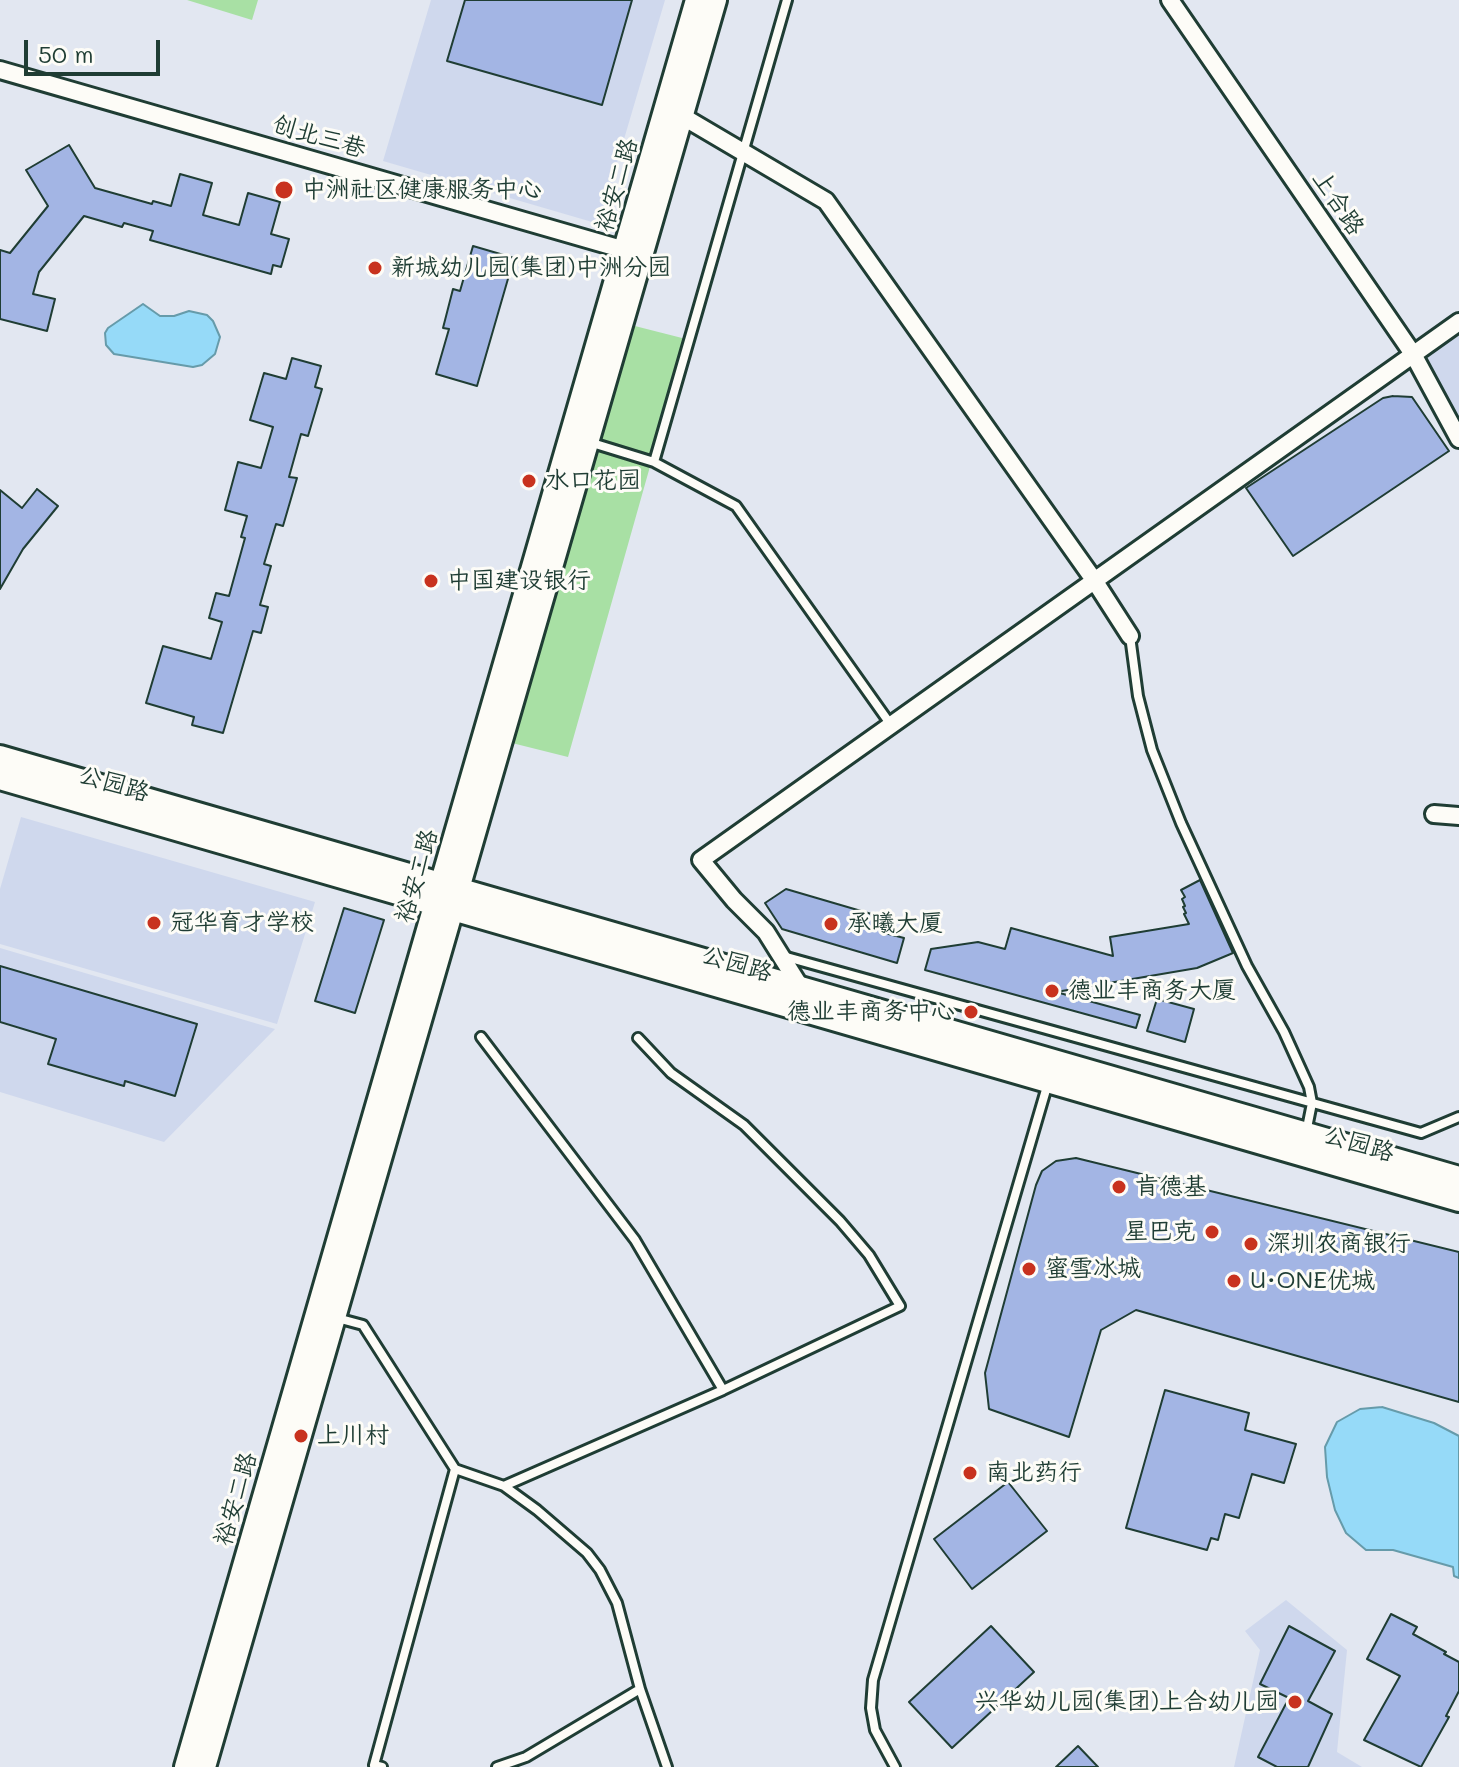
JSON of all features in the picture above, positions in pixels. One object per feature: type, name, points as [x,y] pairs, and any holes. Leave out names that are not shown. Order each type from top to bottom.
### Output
[{"type":"main road","name":"裕安二路","points":[[447,897],[588,442],[674,112],[697,0]]},
{"type":"main road","name":"裕安二路","points":[[204,1767],[326,1315],[447,897],[625,250],[715,0]]},
{"type":"main road","name":"公园路","points":[[2,772],[447,897],[801,988],[1459,1178]]},
{"type":"main road","name":"公园路","points":[[447,897],[1048,1081],[1459,1200]]},
{"type":"main road","name":"裕安二路","points":[[186,1767],[326,1315]]},
{"type":"street","name":"上合路","points":[[1170,0],[1413,354],[1459,439]]},
{"type":"street","name":"创北三巷","points":[[0,70],[625,250]]},
{"type":"street","points":[[674,112],[826,201],[1094,580],[1130,636]]},
{"type":"street","points":[[801,988],[766,932],[701,860],[1459,322]]},
{"type":"street","points":[[1434,814],[1459,816]]},
{"type":"lane","points":[[654,462],[787,0]]},
{"type":"lane","points":[[588,442],[654,462],[736,506],[891,725]]},
{"type":"lane","points":[[1130,636],[1138,696],[1152,750],[1181,823],[1247,966],[1284,1032],[1309,1087],[1312,1103],[1306,1134]]},
{"type":"lane","points":[[782,956],[1421,1133],[1459,1117]]},
{"type":"lane","points":[[481,1037],[635,1240],[723,1390]]},
{"type":"lane","points":[[504,1486],[723,1390],[900,1306],[869,1255],[840,1221],[744,1125],[671,1073],[638,1038]]},
{"type":"lane","points":[[895,1767],[875,1730],[871,1708],[873,1680],[1048,1081]]},
{"type":"lane","points":[[326,1315],[363,1325],[455,1469],[504,1486],[547,1518],[587,1553],[600,1570],[617,1603],[640,1689],[667,1767]]},
{"type":"lane","points":[[382,1767],[374,1765],[455,1469]]},
{"type":"lane","points":[[497,1767],[526,1757],[640,1689]]},
{"type":"shaded area","points":[[431,0],[665,0],[599,224],[383,161]]},
{"type":"shaded area","points":[[1459,329],[1459,425],[1420,356]]},
{"type":"shaded area","name":"冠华育才学校","points":[[21,817],[315,902],[277,1024],[0,944],[0,889]]},
{"type":"shaded area","points":[[0,948],[275,1029],[164,1142],[0,1092]]},
{"type":"shaded area","name":"兴华幼儿园(集团)上合幼儿园","points":[[1286,1600],[1347,1650],[1337,1752],[1362,1767],[1234,1767],[1260,1650],[1245,1631]]},
{"type":"green space","points":[[187,0],[258,0],[252,20]]},
{"type":"green space","points":[[627,324],[686,339],[568,757],[508,742]]},
{"type":"water","points":[[143,304],[160,316],[189,311],[207,315],[220,337],[215,354],[202,365],[193,367],[114,354],[106,345],[105,333]]},
{"type":"water","points":[[1382,1407],[1434,1423],[1459,1436],[1459,1578],[1454,1576],[1453,1567],[1393,1550],[1366,1550],[1346,1533],[1335,1510],[1327,1477],[1325,1447],[1337,1422],[1360,1409]]},
{"type":"building","points":[[465,0],[632,0],[602,105],[447,61]]},
{"type":"building","points":[[69,145],[95,188],[152,204],[153,201],[171,206],[180,174],[212,183],[203,215],[239,225],[248,193],[280,202],[271,234],[289,239],[281,267],[273,265],[271,274],[150,240],[153,231],[124,223],[122,227],[84,216],[39,272],[33,294],[55,299],[47,331],[0,319],[0,250],[10,253],[48,206],[26,170]]},
{"type":"building","points":[[473,246],[514,258],[477,386],[436,374],[449,329],[443,328],[453,289],[460,291]]},
{"type":"building","points":[[292,358],[321,366],[315,387],[322,389],[308,436],[301,434],[289,477],[297,478],[283,526],[276,524],[264,564],[271,566],[260,605],[268,607],[261,633],[253,631],[223,733],[192,725],[194,717],[146,703],[163,646],[211,659],[222,622],[209,618],[216,593],[229,596],[245,538],[241,537],[247,516],[225,510],[238,462],[261,468],[273,427],[250,420],[264,373],[286,379]]},
{"type":"building","points":[[1412,397],[1449,451],[1293,556],[1246,488],[1383,398]]},
{"type":"building","points":[[37,489],[58,506],[23,549],[0,589],[0,490],[22,508]]},
{"type":"building","points":[[1200,880],[1233,953],[1197,968],[1056,992],[1140,1015],[1136,1028],[925,970],[931,949],[978,942],[1005,949],[1011,928],[1113,956],[1110,937],[1189,924],[1184,914],[1182,899],[1185,897],[1181,890]]},
{"type":"building","name":"承曦大厦","points":[[786,889],[885,918],[881,932],[904,938],[897,963],[782,929],[765,903]]},
{"type":"building","points":[[344,908],[384,920],[355,1013],[315,1001]]},
{"type":"building","points":[[0,966],[197,1024],[175,1096],[125,1081],[124,1086],[48,1064],[56,1039],[0,1022]]},
{"type":"building","points":[[1157,999],[1194,1009],[1185,1042],[1147,1031]]},
{"type":"building","name":"U·ONE优城","points":[[1076,1158],[1459,1252],[1459,1402],[1136,1310],[1101,1330],[1069,1437],[989,1409],[985,1373],[1036,1185],[1042,1171],[1056,1161]]},
{"type":"building","points":[[1165,1390],[1249,1413],[1245,1430],[1296,1444],[1284,1483],[1252,1474],[1239,1518],[1225,1514],[1218,1540],[1211,1538],[1207,1550],[1126,1528]]},
{"type":"building","points":[[1008,1482],[1047,1531],[972,1589],[934,1539]]},
{"type":"building","points":[[1391,1614],[1417,1627],[1413,1634],[1459,1662],[1459,1691],[1446,1716],[1449,1717],[1421,1767],[1364,1740],[1400,1676],[1367,1659]]},
{"type":"building","points":[[991,1626],[1034,1672],[952,1748],[909,1702]]},
{"type":"building","points":[[1289,1626],[1335,1651],[1308,1701],[1332,1714],[1308,1767],[1277,1767],[1258,1757],[1289,1698],[1260,1684]]},
{"type":"building","points":[[1078,1746],[1098,1767],[1056,1767]]},
{"type":"place","name":"中洲社区健康服务中心","points":[[284,190]]},
{"type":"place","name":"新城幼儿园(集团)中洲分园","points":[[375,268]]},
{"type":"place","name":"水口花园","points":[[529,481]]},
{"type":"place","name":"中国建设银行","points":[[431,581]]},
{"type":"place","name":"冠华育才学校","points":[[154,923]]},
{"type":"place","name":"承曦大厦","points":[[831,924]]},
{"type":"place","name":"德业丰商务大厦","points":[[1052,991]]},
{"type":"place","name":"德业丰商务中心","points":[[971,1012]]},
{"type":"place","name":"肯德基","points":[[1119,1187]]},
{"type":"place","name":"星巴克","points":[[1212,1232]]},
{"type":"place","name":"深圳农商银行","points":[[1251,1244]]},
{"type":"place","name":"蜜雪冰城","points":[[1029,1269]]},
{"type":"place","name":"U·ONE优城","points":[[1234,1281]]},
{"type":"place","name":"上川村","points":[[301,1436]]},
{"type":"place","name":"南北药行","points":[[970,1473]]},
{"type":"place","name":"兴华幼儿园(集团)上合幼儿园","points":[[1295,1702]]}]
